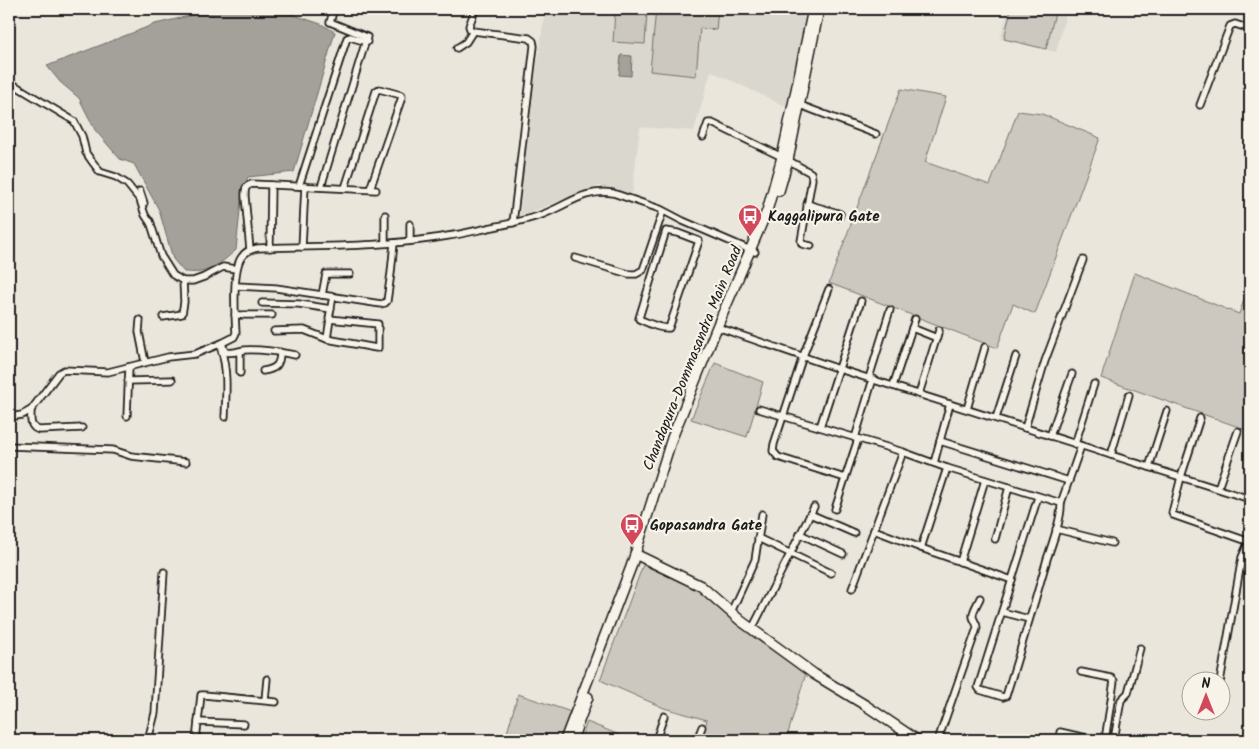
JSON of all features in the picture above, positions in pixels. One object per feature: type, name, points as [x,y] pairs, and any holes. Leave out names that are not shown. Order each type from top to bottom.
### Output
[{"type":"main road","name":"Chandapura-Dommasandra Main Road","points":[[785,159],[813,9]]},
{"type":"main road","name":"Chandapura-Dommasandra Main Road","points":[[572,740],[638,556],[672,438],[752,251],[785,159],[800,104],[820,9]]},
{"type":"main road","name":"Chandapura-Dommasandra Main Road","points":[[565,740],[638,556]]},
{"type":"main road","points":[[638,556],[701,586],[752,629],[814,674],[918,740]]},
{"type":"street","points":[[321,187],[367,36],[330,22],[334,9]]},
{"type":"street","points":[[474,9],[469,26],[473,31],[528,38],[533,41],[534,46],[513,222]]},
{"type":"street","points":[[1200,105],[1230,26],[1235,24],[1250,29]]},
{"type":"street","points":[[457,48],[466,42],[473,31]]},
{"type":"street","points":[[302,247],[302,186],[347,38],[350,37],[366,42]]},
{"type":"street","points":[[9,83],[74,121],[82,136],[86,153],[91,160],[100,172],[116,177],[128,184],[140,200],[145,215],[151,224]]},
{"type":"street","points":[[250,250],[245,196],[248,185],[271,184],[321,187],[345,188],[373,189],[402,98],[401,95],[379,89],[376,91],[345,188]]},
{"type":"street","points":[[800,104],[876,134]]},
{"type":"street","points":[[703,137],[709,122],[811,173],[812,179],[801,242],[811,246]]},
{"type":"street","points":[[270,248],[271,184]]},
{"type":"street","points":[[140,191],[161,256],[173,275],[183,281],[193,281],[223,267],[236,269]]},
{"type":"street","points":[[9,417],[22,415],[31,410],[59,373],[64,370],[108,372],[168,357],[195,354],[234,337],[236,335],[236,269],[241,257],[250,250],[394,243],[447,237],[539,216],[578,198],[597,192],[613,193],[652,206],[688,224],[752,251]]},
{"type":"street","points":[[807,204],[838,212],[840,214],[839,217]]},
{"type":"street","points":[[575,258],[628,274],[640,272],[643,270],[650,252],[663,211]]},
{"type":"street","points":[[385,243],[386,215]]},
{"type":"street","points":[[410,224],[410,241]]},
{"type":"street","points":[[685,236],[688,224]]},
{"type":"street","points":[[668,231],[685,236],[699,242],[699,244],[669,328],[663,329],[639,320],[665,232],[668,231]]},
{"type":"street","points":[[236,286],[276,288],[381,304],[385,303],[392,273],[394,243]]},
{"type":"street","points":[[1025,428],[1045,361],[1083,260]]},
{"type":"street","points":[[322,295],[326,274],[350,274]]},
{"type":"street","points":[[163,317],[182,314],[184,302],[183,281]]},
{"type":"street","points":[[829,289],[772,452],[778,457],[845,478]]},
{"type":"street","points":[[327,339],[333,296]]},
{"type":"street","points":[[820,427],[861,301]]},
{"type":"street","points":[[262,303],[299,304],[331,309]]},
{"type":"street","points":[[835,508],[857,439],[871,378],[890,310]]},
{"type":"street","points":[[235,316],[272,315]]},
{"type":"street","points":[[893,386],[915,318]]},
{"type":"street","points":[[140,320],[139,332],[145,362]]},
{"type":"street","points":[[274,332],[304,330],[327,339],[378,348],[378,324],[330,320]]},
{"type":"street","points":[[720,328],[839,369],[1250,499]]},
{"type":"street","points":[[912,328],[937,338]]},
{"type":"street","points":[[919,394],[939,330]]},
{"type":"street","points":[[221,344],[226,353],[246,350],[295,355]]},
{"type":"street","points":[[221,344],[226,374],[225,418]]},
{"type":"street","points":[[967,409],[985,347]]},
{"type":"street","points":[[240,351],[240,373]]},
{"type":"street","points":[[263,371],[276,366],[280,360],[280,352]]},
{"type":"street","points":[[996,418],[1016,356]]},
{"type":"street","points":[[127,416],[129,367]]},
{"type":"street","points":[[1050,436],[1072,374]]},
{"type":"street","points":[[128,382],[172,380]]},
{"type":"street","points":[[1038,497],[978,688],[1003,697],[1006,696],[1030,619],[1062,503],[1070,481],[1094,384]]},
{"type":"street","points":[[1111,455],[1129,395]]},
{"type":"street","points":[[934,463],[950,404]]},
{"type":"street","points":[[759,409],[903,452],[947,468],[1062,503]]},
{"type":"street","points":[[31,410],[32,426],[39,430],[82,428]]},
{"type":"street","points":[[1149,467],[1167,411]]},
{"type":"street","points":[[1200,418],[1171,512],[1173,515],[1250,541],[1242,557],[1222,672]]},
{"type":"street","points":[[1218,488],[1238,431]]},
{"type":"street","points":[[940,441],[1070,481]]},
{"type":"street","points":[[9,446],[113,450],[131,456],[186,462]]},
{"type":"street","points":[[852,589],[903,452]]},
{"type":"street","points":[[920,548],[947,468]]},
{"type":"street","points":[[960,562],[985,480]]},
{"type":"street","points":[[995,539],[1009,487]]},
{"type":"street","points":[[752,629],[814,507]]},
{"type":"street","points":[[731,612],[755,560],[762,514]]},
{"type":"street","points":[[810,514],[854,533]]},
{"type":"street","points":[[1056,528],[1112,543]]},
{"type":"street","points":[[874,530],[1012,580]]},
{"type":"street","points":[[800,534],[843,554]]},
{"type":"street","points":[[758,538],[831,573]]},
{"type":"street","points":[[148,740],[155,713],[164,572]]},
{"type":"street","points":[[938,740],[977,628],[973,615],[980,598]]},
{"type":"street","points":[[1002,612],[1030,619]]},
{"type":"street","points":[[1114,740],[1121,700],[1128,693],[1140,648]]},
{"type":"street","points":[[1081,672],[1111,678],[1114,681],[1105,740]]},
{"type":"street","points":[[264,700],[266,679]]},
{"type":"street","points":[[196,740],[201,696],[276,702]]},
{"type":"street","points":[[656,740],[664,716]]},
{"type":"street","points":[[198,722],[244,724]]},
{"type":"street","points":[[697,740],[702,727]]},
{"type":"street","points":[[1060,732],[1096,740]]},
{"type":"shaded area","points":[[218,9],[276,9],[321,24],[335,32],[294,172],[248,177],[242,191],[236,250],[211,269],[199,272],[184,272],[173,259],[159,210],[134,164],[120,159],[95,130],[79,98],[60,82],[47,66],[155,24]]},
{"type":"shaded area","points":[[545,9],[784,9],[807,18],[789,108],[711,71],[694,131],[640,127],[632,195],[599,186],[520,216],[524,163]]},
{"type":"shaded area","points":[[656,9],[718,9],[716,30],[700,28],[696,76],[650,71]]},
{"type":"shaded area","points":[[1009,9],[1067,9],[1056,52],[1000,39]]},
{"type":"shaded area","points":[[1011,9],[1056,9],[1046,49],[1004,39]]},
{"type":"shaded area","points":[[615,11],[647,13],[645,44],[613,42]]},
{"type":"shaded area","points":[[621,55],[632,56],[631,76],[619,75]]},
{"type":"shaded area","points":[[901,89],[946,97],[925,162],[990,185],[1018,111],[1042,114],[1100,138],[1035,314],[1013,304],[997,348],[829,283]]},
{"type":"shaded area","points":[[1135,273],[1239,314],[1250,283],[1250,431],[1101,378]]},
{"type":"shaded area","points":[[715,363],[763,382],[747,437],[691,419]]},
{"type":"shaded area","points":[[643,565],[702,591],[806,673],[786,740],[701,740],[707,720],[664,708],[600,680]]},
{"type":"shaded area","points":[[518,694],[571,712],[560,740],[505,740]]},
{"type":"shaded area","points":[[587,722],[632,740],[580,740]]},
{"type":"place","name":"Kaggalipura Gate","points":[[750,237]]},
{"type":"place","name":"Gopasandra Gate","points":[[632,546]]}]
